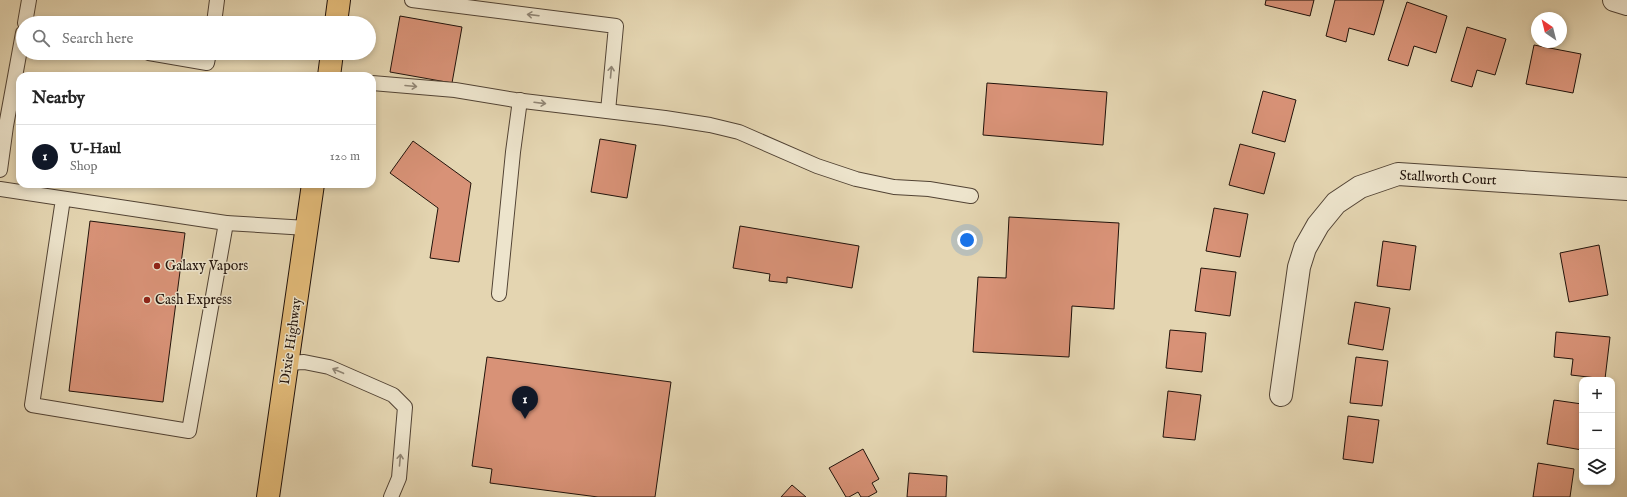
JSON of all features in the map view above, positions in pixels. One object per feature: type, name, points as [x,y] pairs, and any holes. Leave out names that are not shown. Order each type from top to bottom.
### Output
[{"type":"main road","points":[[337,16],[339,0]]},
{"type":"main road","points":[[330,72],[331,60]]},
{"type":"main road","name":"Dixie Highway","points":[[268,497],[312,188]]},
{"type":"street","points":[[1614,0],[1627,4],[1627,8]]},
{"type":"street","name":"Stallworth Court","points":[[1281,395],[1299,267],[1305,248],[1318,225],[1336,203],[1360,187],[1398,174],[1627,189]]},
{"type":"lane","points":[[26,16],[29,0]]},
{"type":"lane","points":[[215,16],[218,0]]},
{"type":"lane","points":[[412,0],[616,26],[608,111]]},
{"type":"lane","points":[[0,170],[6,126],[18,60]]},
{"type":"lane","points":[[190,60],[207,63],[208,60]]},
{"type":"lane","points":[[376,83],[455,90],[710,125],[739,132],[817,166],[856,179],[894,187],[929,189],[971,196]]},
{"type":"lane","points":[[499,294],[513,152],[520,100]]},
{"type":"lane","points":[[0,189],[226,223],[307,228]]},
{"type":"lane","points":[[63,199],[32,405],[189,431],[226,223]]},
{"type":"lane","points":[[288,363],[304,362],[329,367],[393,395],[405,406],[399,478],[391,497]]},
{"type":"building","points":[[1266,0],[1314,0],[1310,16],[1265,5]]},
{"type":"building","points":[[1335,0],[1384,0],[1374,35],[1349,28],[1346,42],[1326,36]]},
{"type":"building","points":[[1407,2],[1447,16],[1436,53],[1414,46],[1408,66],[1388,60]]},
{"type":"building","points":[[400,16],[462,27],[452,83],[390,72]]},
{"type":"building","points":[[1467,27],[1506,39],[1495,75],[1477,70],[1472,87],[1451,81]]},
{"type":"building","points":[[1533,48],[1550,48],[1581,54],[1573,93],[1526,84]]},
{"type":"building","points":[[987,83],[1107,92],[1103,145],[983,135]]},
{"type":"building","points":[[1263,91],[1296,100],[1285,142],[1252,133]]},
{"type":"building","points":[[600,139],[636,145],[627,198],[591,192]]},
{"type":"building","points":[[413,141],[471,183],[459,262],[430,258],[438,208],[390,173]]},
{"type":"building","points":[[1240,144],[1275,153],[1264,194],[1229,185]]},
{"type":"building","points":[[1214,208],[1248,214],[1240,257],[1206,251]]},
{"type":"building","points":[[1009,217],[1119,223],[1114,309],[1072,306],[1069,357],[973,352],[978,277],[1006,278]]},
{"type":"building","points":[[90,221],[185,233],[163,402],[69,391]]},
{"type":"building","points":[[740,226],[859,246],[852,288],[787,277],[787,283],[769,281],[770,274],[733,268]]},
{"type":"building","points":[[1383,241],[1416,246],[1410,290],[1377,286]]},
{"type":"building","points":[[1599,245],[1608,295],[1569,302],[1560,253]]},
{"type":"building","points":[[1201,268],[1236,272],[1230,316],[1195,311]]},
{"type":"building","points":[[1355,302],[1390,308],[1383,350],[1348,344]]},
{"type":"building","points":[[1170,330],[1206,333],[1202,372],[1166,368]]},
{"type":"building","points":[[1556,332],[1610,337],[1605,377],[1571,375],[1573,359],[1554,357]]},
{"type":"building","points":[[487,357],[671,382],[655,497],[598,497],[490,483],[492,469],[472,466]]},
{"type":"building","points":[[1356,357],[1388,361],[1382,406],[1350,403]]},
{"type":"building","points":[[1168,391],[1201,395],[1195,440],[1163,437]]},
{"type":"building","points":[[1554,400],[1579,404],[1579,449],[1547,444]]},
{"type":"building","points":[[1348,416],[1379,420],[1373,463],[1343,459]]},
{"type":"building","points":[[863,449],[879,479],[872,483],[877,492],[868,497],[861,497],[858,492],[846,497],[829,468]]},
{"type":"building","points":[[1538,463],[1574,469],[1570,497],[1533,497]]},
{"type":"building","points":[[909,473],[947,476],[946,497],[907,497]]},
{"type":"building","points":[[792,485],[806,497],[781,497]]},
{"type":"place","name":"Galaxy Vapors","points":[[157,266]]},
{"type":"place","name":"Cash Express","points":[[147,300]]},
{"type":"place","name":"U-Haul","points":[[525,419]]}]
